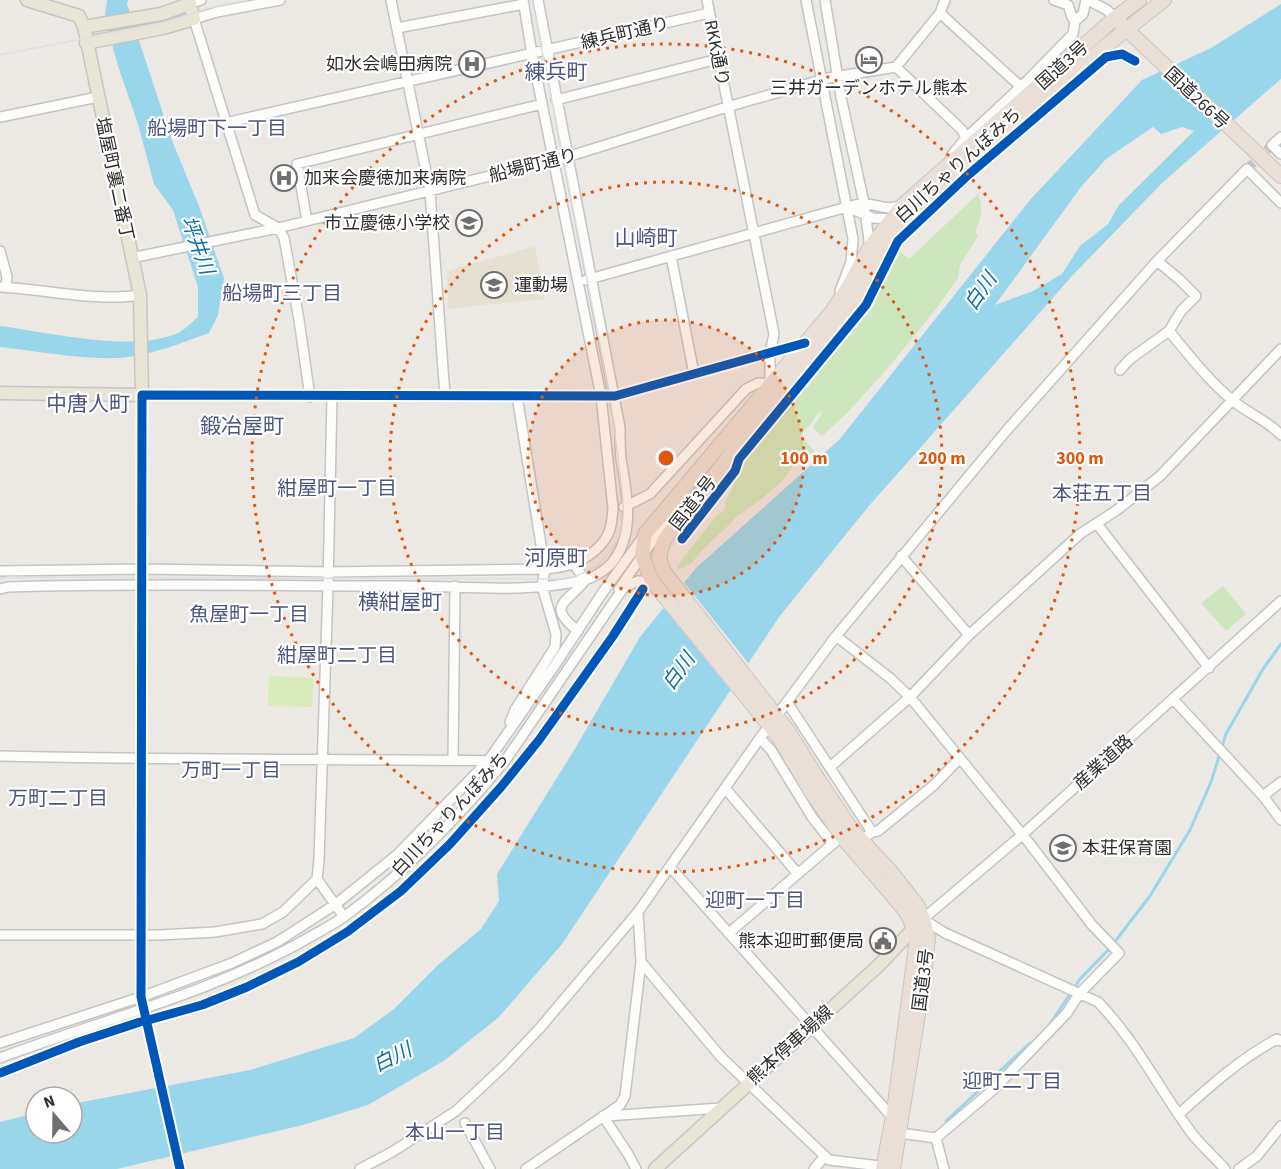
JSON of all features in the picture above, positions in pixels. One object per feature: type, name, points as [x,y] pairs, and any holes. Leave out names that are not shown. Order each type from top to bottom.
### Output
[{"type":"highway","name":"国道3号","points":[[654,569],[660,558],[663,543],[702,490],[843,320],[861,293],[872,268],[908,208],[928,183],[968,142],[1111,14],[1138,0]]},
{"type":"highway","name":"国道3号","points":[[888,1168],[900,1133],[928,938],[918,924],[837,840],[773,721],[654,569],[645,534],[831,313],[848,288],[870,247],[891,220],[1125,29],[1164,0]]},
{"type":"highway","name":"国道266号","points":[[1111,14],[1146,50],[1281,176]]},
{"type":"highway","name":"国道3号","points":[[773,721],[788,731],[851,829],[867,836],[912,900],[918,924],[917,939],[888,1168]]},
{"type":"main road","points":[[27,0],[79,16],[84,27],[161,14],[193,1],[194,19],[163,28],[86,43]]},
{"type":"main road","name":"塩屋町裏二番丁","points":[[84,27],[140,295],[142,395]]},
{"type":"main road","points":[[0,393],[142,395]]},
{"type":"main road","name":"熊本停車場線","points":[[655,1169],[878,966],[918,924]]},
{"type":"street","points":[[280,0],[217,12],[194,19],[255,214],[278,228],[284,238],[310,397]]},
{"type":"street","points":[[391,0],[430,191],[445,396]]},
{"type":"street","points":[[0,589],[141,584],[542,586],[585,580],[610,565],[624,541],[628,507],[615,396],[546,51],[538,0]]},
{"type":"street","name":"RKK通り","points":[[707,0],[774,334],[770,353],[770,384]]},
{"type":"street","points":[[806,0],[853,239],[851,262],[831,313]]},
{"type":"street","points":[[825,0],[837,76],[864,203],[872,268]]},
{"type":"street","points":[[945,0],[940,13],[896,67],[962,130],[968,142],[1073,34],[1075,21],[1083,14],[1087,0],[1111,14]]},
{"type":"street","points":[[1054,0],[1068,6],[1075,21]]},
{"type":"street","points":[[0,571],[141,569],[328,572],[545,568],[562,567],[573,563],[591,553],[607,536],[613,508],[601,396],[532,54],[524,2],[398,28]]},
{"type":"street","name":"練兵町通り","points":[[225,123],[710,13]]},
{"type":"street","points":[[940,13],[1021,87]]},
{"type":"street","points":[[556,100],[718,59]]},
{"type":"street","name":"船場町通り","points":[[131,258],[278,228],[567,157],[821,80],[896,67]]},
{"type":"street","points":[[0,117],[98,97]]},
{"type":"street","points":[[307,220],[297,164],[542,104]]},
{"type":"street","points":[[1281,136],[1272,145],[1281,154]]},
{"type":"street","points":[[360,1169],[392,1152],[456,1111],[506,1065],[539,1029],[638,912],[760,738],[836,636],[1007,430],[1157,261],[1247,169],[1281,202]]},
{"type":"street","points":[[578,282],[864,203],[878,207],[908,208]]},
{"type":"street","points":[[847,207],[866,216],[891,220]]},
{"type":"street","points":[[0,250],[7,277],[3,287],[129,297],[140,295]]},
{"type":"street","points":[[671,256],[694,375]]},
{"type":"street","points":[[1120,370],[1130,359],[1169,332],[1181,311],[1196,296],[1157,261]]},
{"type":"street","points":[[1169,332],[1233,402],[1274,428],[1281,435]]},
{"type":"street","points":[[180,1169],[141,997],[142,395],[615,396],[806,343]]},
{"type":"street","points":[[830,767],[910,697],[969,635],[1080,534],[1097,524],[1160,476],[1233,402],[1281,349]]},
{"type":"street","points":[[613,508],[628,507],[650,495],[753,384],[770,384]]},
{"type":"street","points":[[503,739],[516,710],[555,646],[556,634],[542,586],[545,568],[517,396]]},
{"type":"street","points":[[0,935],[141,935],[215,932],[262,924],[283,912],[317,879],[328,586],[332,397]]},
{"type":"street","points":[[0,1058],[144,1010],[246,970],[282,953],[344,917],[409,865],[483,788],[505,761],[624,587],[654,569],[666,524],[702,490]]},
{"type":"street","points":[[1097,524],[1209,668]]},
{"type":"street","points":[[0,1042],[141,997],[232,963],[277,942],[336,904],[398,854],[488,761],[645,534]]},
{"type":"street","points":[[901,556],[969,635]]},
{"type":"street","points":[[573,563],[585,580]]},
{"type":"street","points":[[603,592],[631,571],[654,569]]},
{"type":"street","points":[[614,600],[631,571]]},
{"type":"street","points":[[578,631],[563,620],[562,604],[566,598],[580,588],[585,580]]},
{"type":"street","points":[[453,760],[455,586]]},
{"type":"street","name":"産業道路","points":[[918,924],[1022,835],[1281,602]]},
{"type":"street","points":[[836,636],[890,678],[910,697],[1092,925],[1119,953],[994,1089],[936,1138],[900,1133]]},
{"type":"street","points":[[1173,699],[1263,796],[1281,820]]},
{"type":"street","points":[[788,702],[830,767],[867,836],[878,831],[926,792],[960,758]]},
{"type":"street","points":[[729,933],[837,840],[812,817],[771,750],[760,738]]},
{"type":"street","points":[[0,756],[505,761]]},
{"type":"street","points":[[1263,796],[1281,782]]},
{"type":"street","points":[[725,788],[798,874]]},
{"type":"street","points":[[670,868],[893,1118]]},
{"type":"street","points":[[317,879],[344,917]]},
{"type":"street","points":[[526,1169],[620,1105],[625,1096],[641,962],[638,912]]},
{"type":"street","points":[[918,924],[990,952],[1098,1002],[1116,1019],[1139,1050],[1194,1136],[1225,1169]]},
{"type":"street","points":[[641,962],[721,1057],[750,1082],[829,1160],[888,1168]]},
{"type":"street","points":[[1179,1114],[1253,1052],[1277,1039],[1281,1041]]},
{"type":"street","points":[[603,1116],[721,1108]]},
{"type":"street","points":[[603,1116],[636,1169]]},
{"type":"street","points":[[465,1123],[490,1169]]},
{"type":"street","points":[[1239,1169],[1257,1156],[1281,1126]]},
{"type":"street","points":[[936,1138],[944,1169]]},
{"type":"street","points":[[814,1169],[825,1156]]},
{"type":"shaded area","name":"運動場","points":[[535,246],[544,299],[448,309],[447,271]]},
{"type":"green space","points":[[978,194],[981,209],[975,232],[978,236],[960,265],[958,278],[936,309],[889,367],[847,413],[822,436],[813,428],[822,413],[819,412],[800,435],[815,452],[795,461],[788,474],[777,485],[736,518],[700,552],[692,563],[678,570],[677,566],[715,517],[725,510],[725,503],[746,459],[872,302],[895,251],[901,252],[909,259]]},
{"type":"green space","points":[[1223,586],[1246,614],[1226,631],[1201,603]]},
{"type":"green space","points":[[269,676],[313,678],[312,707],[268,706]]},
{"type":"water","name":"坪井川","points":[[107,0],[128,0],[127,4],[171,138],[200,209],[224,278],[218,315],[209,333],[134,356],[102,358],[67,356],[0,347],[0,326],[92,340],[140,341],[162,338],[180,332],[198,317],[198,287],[173,210],[154,184],[105,18]]},
{"type":"water","name":"白川","points":[[1281,4],[1281,79],[1163,182],[1072,276],[868,507],[779,617],[562,944],[499,1017],[445,1060],[368,1105],[303,1125],[117,1169],[0,1169],[0,1122],[24,1116],[24,1145],[84,1145],[84,1102],[250,1070],[354,1038],[394,1009],[438,965],[481,929],[499,901],[497,874],[573,752],[640,637],[696,568],[839,440],[1030,200],[1142,80],[1211,48]],"holes":[[[1153,127],[1161,134],[1182,127],[1194,131],[1119,205],[1108,224],[1080,246],[1062,274],[1033,291],[995,305],[1081,187],[1106,159]]]},
{"type":"pier","points":[[682,580],[750,665],[732,692],[662,606]]},
{"type":"waterway","points":[[1048,1027],[1080,979],[1110,948],[1150,896],[1190,830],[1211,782],[1226,734],[1263,669],[1281,644]]},
{"type":"waterway","points":[[946,1121],[1029,1044],[1034,1042]]},
{"type":"tunnel","points":[[1247,169],[1272,145]]},
{"type":"tram line","points":[[0,55],[163,23],[209,8],[248,0]]},
{"type":"tram line","points":[[0,579],[8,577],[562,579],[586,572],[605,558],[617,539],[623,510],[610,396],[532,0]]},
{"type":"cycle path","name":"白川ちゃりんぽみち","points":[[682,539],[735,471],[739,459],[866,305],[898,241],[967,176],[1106,57],[1122,54],[1135,61]]},
{"type":"cycle path","points":[[180,1169],[141,997],[142,395],[615,396],[805,343]]},
{"type":"cycle path","name":"白川ちゃりんぽみち","points":[[152,1019],[202,1005],[247,987],[298,962],[347,932],[401,891],[450,844],[539,740],[613,636],[643,589]]},
{"type":"cycle path","points":[[0,1073],[79,1042],[140,1022]]},
{"type":"place","name":"三井ガーデンホテル熊本","points":[[869,60]]},
{"type":"place","name":"如水会嶋田病院","points":[[472,64]]},
{"type":"place","name":"加来会慶徳加来病院","points":[[284,178]]},
{"type":"place","name":"市立慶徳小学校","points":[[469,223]]},
{"type":"place","name":"運動場","points":[[494,285]]},
{"type":"place","name":"本荘保育園","points":[[1063,848]]},
{"type":"place","name":"熊本迎町郵便局","points":[[883,941]]},
{"type":"district","name":"練兵町","points":[[556,72]]},
{"type":"district","name":"船場町下一丁目","points":[[217,128]]},
{"type":"district","name":"山崎町","points":[[646,238]]},
{"type":"district","name":"船場町三丁目","points":[[282,293]]},
{"type":"district","name":"中唐人町","points":[[88,404]]},
{"type":"district","name":"鍛冶屋町","points":[[242,426]]},
{"type":"district","name":"紺屋町一丁目","points":[[337,488]]},
{"type":"district","name":"本荘五丁目","points":[[1102,493]]},
{"type":"district","name":"河原町","points":[[556,558]]},
{"type":"district","name":"横紺屋町","points":[[400,602]]},
{"type":"district","name":"魚屋町一丁目","points":[[249,614]]},
{"type":"district","name":"紺屋町二丁目","points":[[337,655]]},
{"type":"district","name":"万町一丁目","points":[[231,770]]},
{"type":"district","name":"万町二丁目","points":[[58,798]]},
{"type":"district","name":"迎町一丁目","points":[[755,900]]},
{"type":"district","name":"迎町二丁目","points":[[1012,1081]]},
{"type":"district","name":"本山一丁目","points":[[455,1132]]}]
